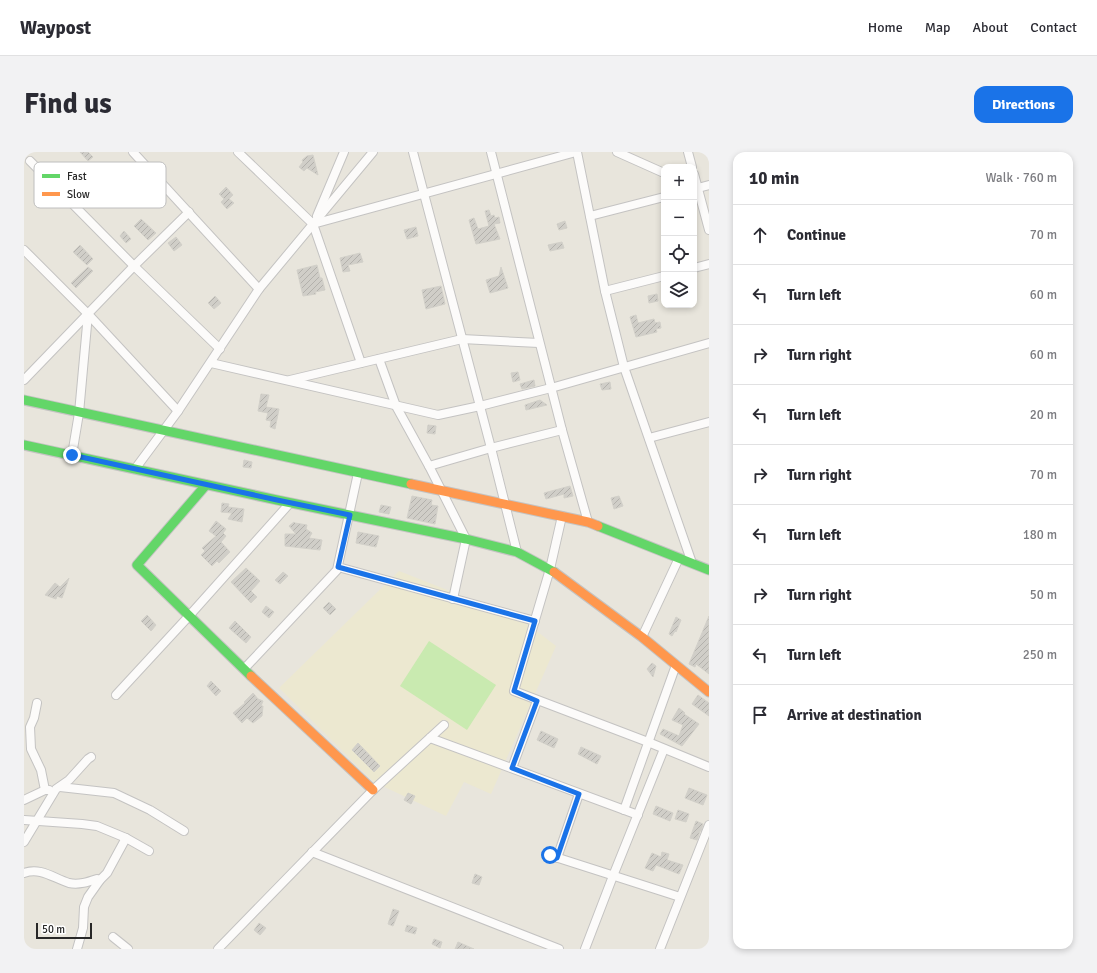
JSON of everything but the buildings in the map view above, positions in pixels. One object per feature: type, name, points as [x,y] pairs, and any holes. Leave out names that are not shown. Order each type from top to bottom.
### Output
[{"type":"street","points":[[133,152],[142,162]]},
{"type":"street","points":[[238,152],[313,224],[361,363]]},
{"type":"street","points":[[313,224],[342,155],[334,152]]},
{"type":"street","points":[[135,469],[178,411],[259,289],[373,152]]},
{"type":"street","points":[[413,152],[517,552]]},
{"type":"street","points":[[490,152],[562,430],[588,522]]},
{"type":"street","points":[[313,224],[577,152],[605,291],[624,367],[692,563]]},
{"type":"street","points":[[617,152],[661,172]]},
{"type":"street","points":[[688,152],[691,164]]},
{"type":"street","points":[[30,161],[34,165]]},
{"type":"street","points":[[697,188],[709,185]]},
{"type":"street","points":[[166,187],[259,289]]},
{"type":"street","points":[[697,194],[709,230]]},
{"type":"street","points":[[590,216],[661,198]]},
{"type":"street","points":[[77,208],[220,349]]},
{"type":"street","points":[[24,380],[134,266],[189,212]]},
{"type":"street","points":[[24,250],[88,314],[178,411]]},
{"type":"street","points":[[697,267],[709,264]]},
{"type":"street","points":[[605,291],[661,277]]},
{"type":"street","points":[[72,455],[79,413],[88,314]]},
{"type":"street","points":[[287,380],[462,339],[539,343]]},
{"type":"street","points":[[211,363],[438,415],[551,388],[709,343]]},
{"type":"street","points":[[379,359],[396,406],[429,466],[466,539],[454,599]]},
{"type":"street","points":[[24,400],[588,522],[709,570]]},
{"type":"street","points":[[649,438],[709,422]]},
{"type":"street","points":[[429,466],[562,430]]},
{"type":"street","points":[[24,445],[290,503],[466,539],[517,552],[550,569],[642,637],[709,692]]},
{"type":"street","points":[[244,669],[337,570],[358,473]]},
{"type":"street","points":[[206,485],[137,565],[244,669],[373,790]]},
{"type":"street","points":[[116,695],[290,503]]},
{"type":"street","points":[[562,516],[550,569],[514,691],[648,742],[709,768]]},
{"type":"street","points":[[642,637],[679,558]]},
{"type":"street","points":[[338,567],[535,621]]},
{"type":"street","points":[[624,810],[676,665]]},
{"type":"street","points":[[512,768],[537,701]]},
{"type":"street","points":[[37,703],[34,718],[30,727],[31,749],[41,770],[45,790]]},
{"type":"street","points":[[218,949],[373,790],[444,725]]},
{"type":"street","points":[[430,738],[638,815]]},
{"type":"street","points":[[585,949],[664,749]]},
{"type":"street","points":[[24,842],[58,788],[69,780],[91,757]]},
{"type":"street","points":[[24,800],[45,790],[58,788],[114,793],[150,810],[184,831]]},
{"type":"street","points":[[579,794],[553,857],[680,898]]},
{"type":"street","points":[[24,820],[97,826],[126,838],[149,851]]},
{"type":"street","points":[[660,949],[709,825]]},
{"type":"street","points":[[77,949],[83,928],[84,907],[88,897],[107,873],[126,838]]},
{"type":"street","points":[[312,852],[559,949]]},
{"type":"street","points":[[24,873],[36,871],[41,872],[70,883],[88,882],[97,879],[100,880]]},
{"type":"street","points":[[113,937],[128,949]]},
{"type":"shaded area","points":[[399,571],[521,619],[556,646],[491,794],[464,782],[446,816],[374,782],[279,688]]},
{"type":"green space","points":[[429,641],[496,685],[467,730],[400,686]]},
{"type":"traffic: fast","points":[[24,400],[411,484]]},
{"type":"traffic: fast","points":[[24,445],[466,539],[517,552],[554,572]]},
{"type":"traffic: fast","points":[[206,485],[137,565],[251,676]]},
{"type":"traffic: fast","points":[[598,526],[709,570]]},
{"type":"traffic: slow","points":[[411,484],[588,522],[598,526]]},
{"type":"traffic: slow","points":[[554,572],[642,637],[709,692]]},
{"type":"traffic: slow","points":[[251,676],[373,790]]},
{"type":"route","points":[[72,455],[350,515],[338,567],[535,621],[514,691],[537,701],[512,768],[579,794],[557,858],[550,855]]}]
